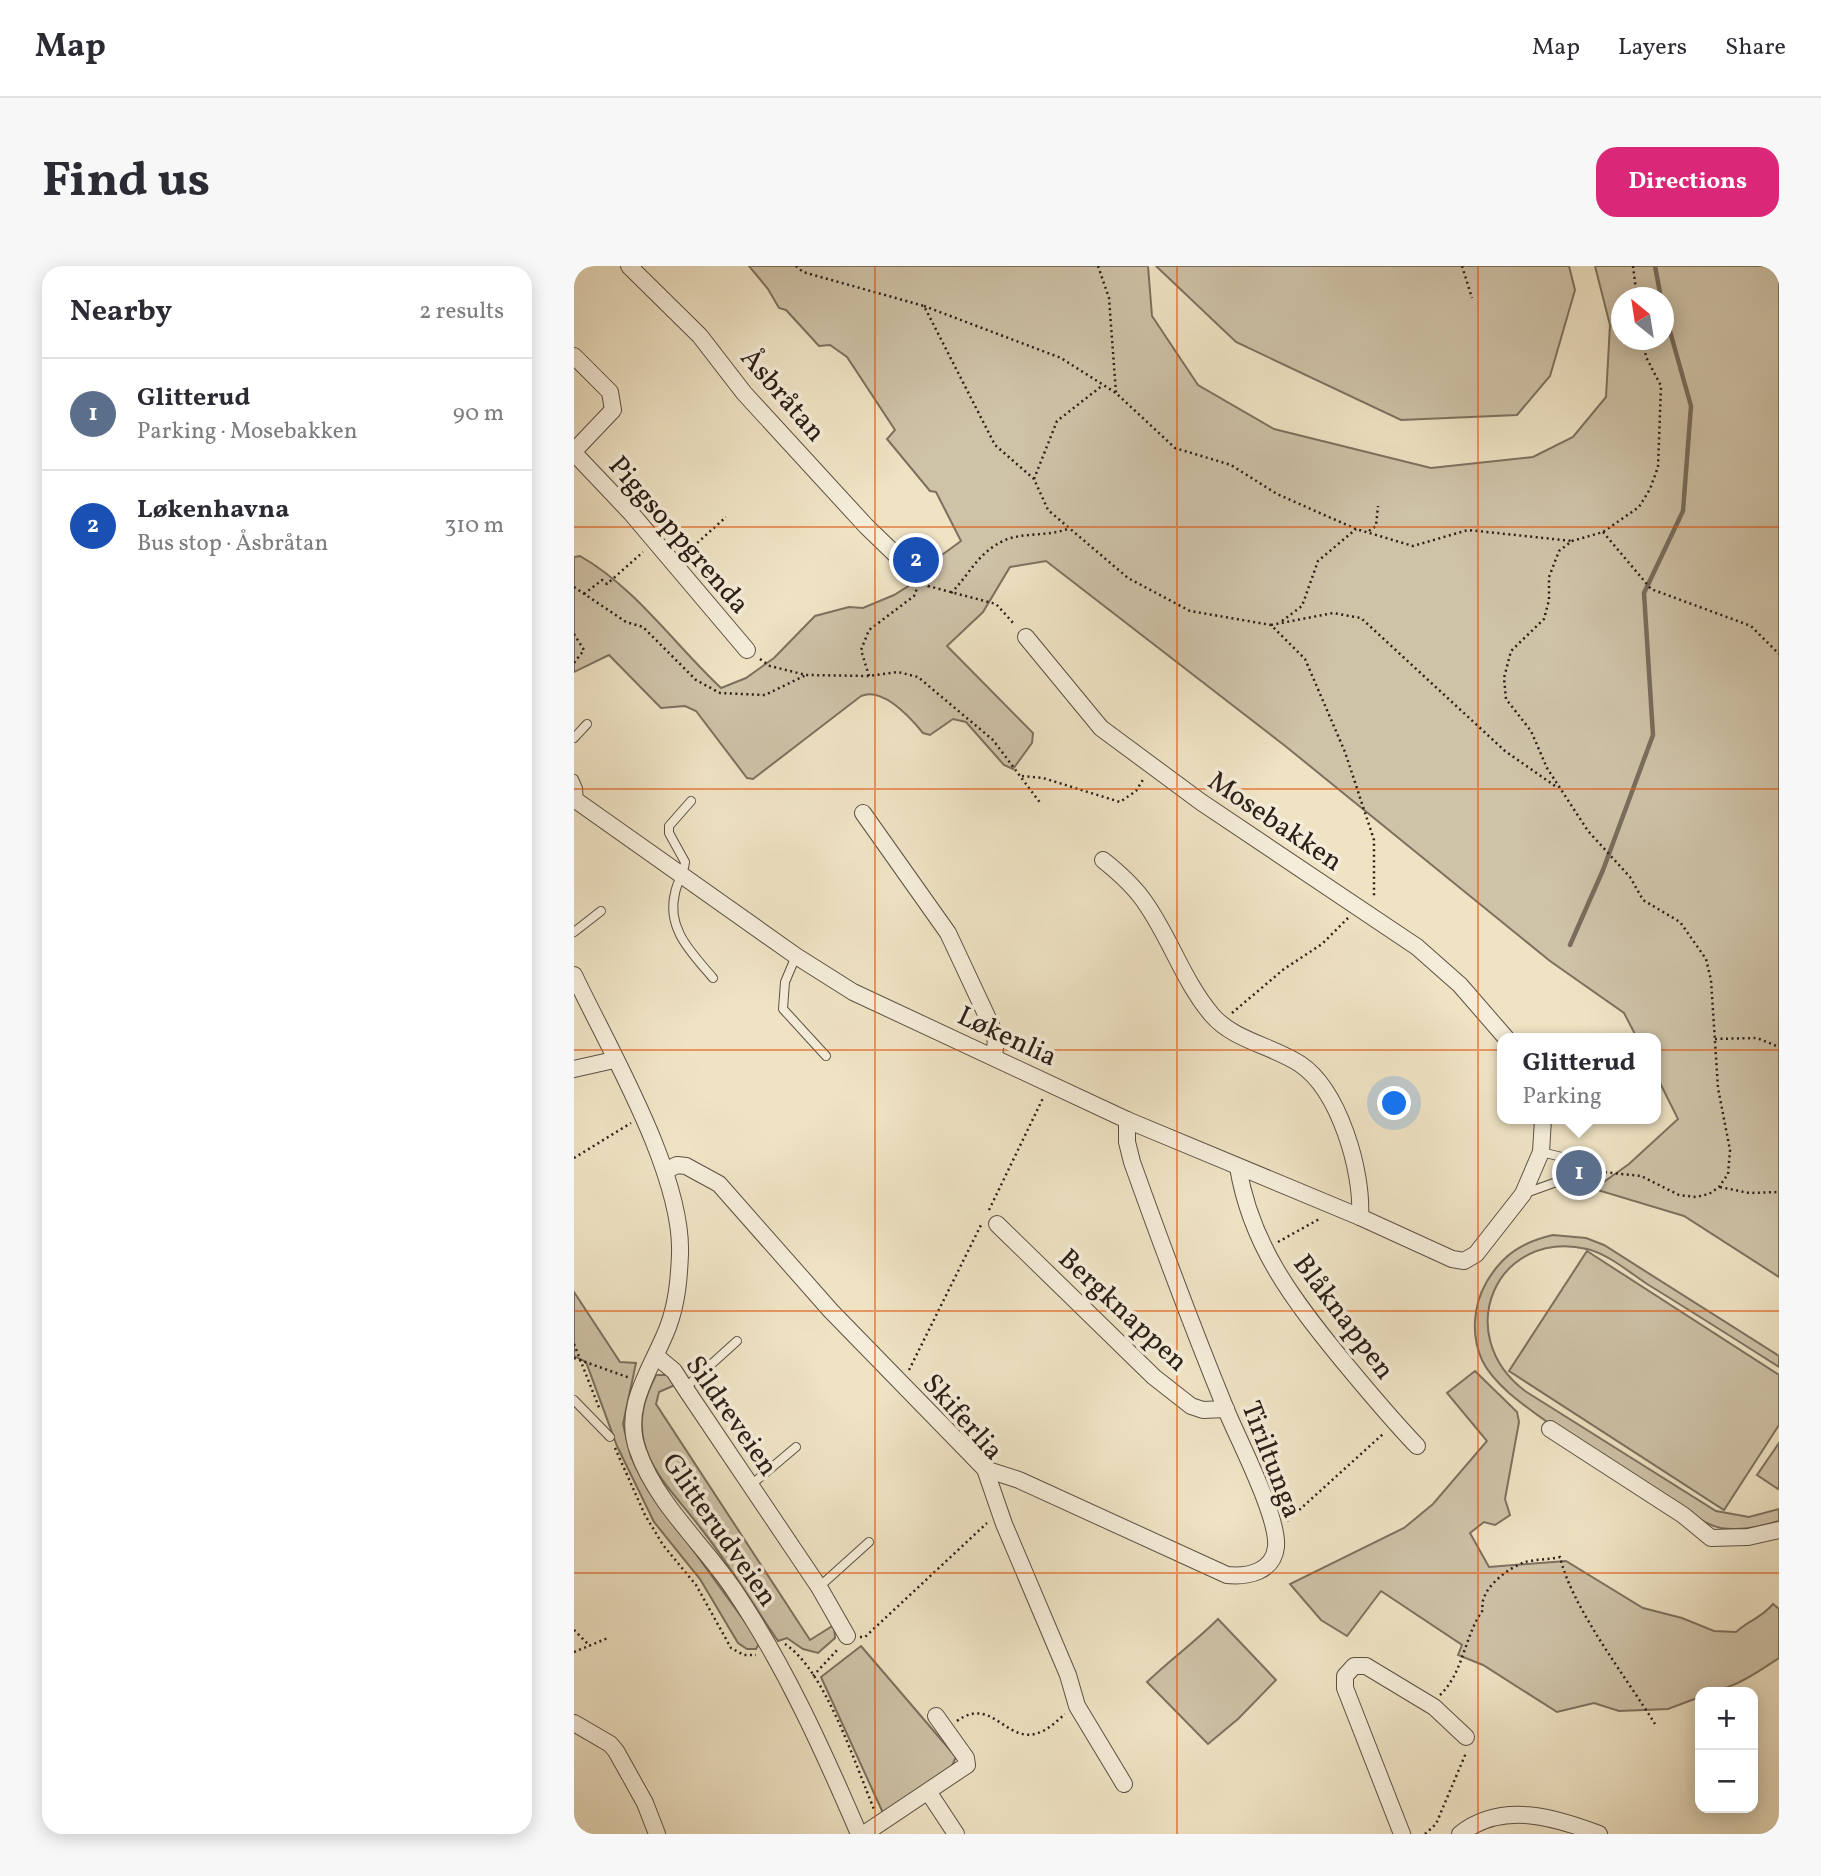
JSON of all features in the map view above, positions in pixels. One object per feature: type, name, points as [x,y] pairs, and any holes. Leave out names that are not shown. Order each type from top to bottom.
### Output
[{"type":"street","name":"Åsbråtan","points":[[629,266],[700,336],[744,393],[866,526],[898,557]]},
{"type":"street","name":"Piggsoppgrenda","points":[[574,355],[610,392],[612,410],[574,452],[631,513],[672,565],[747,650]]},
{"type":"street","name":"Mosebakken","points":[[1026,637],[1101,728],[1153,767],[1374,915],[1437,962],[1501,1033]]},
{"type":"street","name":"Løkenlia","points":[[576,801],[796,956],[853,992],[994,1055],[1127,1120],[1360,1217],[1452,1259],[1464,1261],[1476,1254],[1523,1194]]},
{"type":"street","points":[[863,813],[948,933],[991,1025],[996,1041],[994,1055]]},
{"type":"street","points":[[1103,860],[1143,900],[1193,989],[1214,1018],[1300,1064],[1317,1078],[1332,1101],[1359,1177],[1360,1217]]},
{"type":"street","name":"Sildreveien","points":[[574,975],[665,1171],[680,1225],[677,1294],[656,1356],[674,1371],[819,1587],[847,1636]]},
{"type":"street","points":[[574,1069],[614,1060]]},
{"type":"street","name":"Tiriltunga","points":[[985,1469],[1019,1480],[1227,1575],[1258,1572],[1271,1562],[1276,1546],[1270,1514],[1226,1409],[1132,1162],[1127,1142],[1127,1120]]},
{"type":"street","points":[[1523,1194],[1541,1152],[1543,1124]]},
{"type":"street","name":"Skiferlia","points":[[665,1171],[677,1165],[686,1166],[719,1184],[807,1285],[985,1469],[999,1512],[1068,1675],[1077,1706],[1124,1784]]},
{"type":"street","name":"Blåknappen","points":[[1238,1167],[1242,1195],[1268,1255],[1294,1301],[1417,1446]]},
{"type":"street","name":"Bergknappen","points":[[997,1224],[1154,1377],[1191,1406],[1203,1410],[1226,1409]]},
{"type":"street","name":"Glitterudveien","points":[[656,1356],[642,1383],[633,1416],[633,1434],[645,1467],[732,1587],[771,1650],[821,1746],[862,1834],[929,1793],[967,1765],[966,1758],[936,1716]]},
{"type":"street","points":[[1550,1429],[1683,1515],[1711,1538],[1748,1537],[1779,1530]]},
{"type":"street","points":[[1402,1834],[1345,1688],[1345,1676],[1354,1666],[1366,1665],[1434,1707],[1466,1737]]},
{"type":"street","points":[[575,1726],[610,1744],[616,1751],[645,1803],[657,1834]]},
{"type":"street","points":[[929,1793],[956,1834]]},
{"type":"street","points":[[1460,1834],[1483,1820],[1527,1814],[1562,1820],[1599,1834]]},
{"type":"lane","points":[[574,738],[587,724]]},
{"type":"lane","points":[[574,779],[579,788],[576,801]]},
{"type":"lane","points":[[691,802],[669,826],[685,862],[674,895],[674,924],[686,946],[713,978]]},
{"type":"lane","points":[[574,932],[601,911]]},
{"type":"lane","points":[[796,956],[785,982],[783,1009],[826,1056]]},
{"type":"lane","points":[[1523,1194],[1562,1180],[1572,1170],[1562,1157],[1541,1152]]},
{"type":"lane","points":[[685,1388],[737,1341]]},
{"type":"lane","points":[[574,1400],[610,1437]]},
{"type":"lane","points":[[751,1485],[796,1447]]},
{"type":"lane","points":[[819,1587],[869,1542]]},
{"type":"path","points":[[796,266],[803,272],[924,306],[1061,358],[1116,393],[1175,448],[1231,465],[1277,494],[1356,529],[1413,546],[1468,530],[1572,541]]},
{"type":"path","points":[[1098,266],[1109,298],[1116,393]]},
{"type":"path","points":[[1462,266],[1472,298]]},
{"type":"path","points":[[1633,266],[1636,287]]},
{"type":"path","points":[[924,306],[995,445],[1034,479],[1048,510],[1128,578],[1190,611],[1271,625],[1282,621],[1302,606],[1318,561],[1356,529]]},
{"type":"path","points":[[1572,1170],[1641,1176],[1679,1195],[1696,1197],[1709,1194],[1719,1187],[1728,1174],[1730,1150],[1718,1088],[1711,980],[1706,959],[1679,922],[1643,900],[1630,877],[1588,831],[1561,790],[1531,731],[1506,699],[1504,678],[1511,652],[1544,619],[1549,600],[1549,577],[1559,551],[1572,541],[1603,532],[1639,507],[1658,467],[1661,386],[1645,350]]},
{"type":"path","points":[[1034,479],[1057,421],[1103,385]]},
{"type":"path","points":[[1367,532],[1376,526],[1378,506]]},
{"type":"path","points":[[672,565],[726,517]]},
{"type":"path","points":[[951,593],[964,580],[973,562],[1007,539],[1054,535],[1070,528]]},
{"type":"path","points":[[1603,532],[1651,589],[1751,626],[1779,654]]},
{"type":"path","points":[[584,594],[602,580],[607,584],[654,543]]},
{"type":"path","points":[[898,557],[920,581],[951,593],[996,604],[1026,637]]},
{"type":"path","points":[[869,676],[861,650],[869,629],[914,596],[920,581]]},
{"type":"path","points":[[574,587],[626,622],[643,627],[696,680],[720,693],[765,695],[806,675]]},
{"type":"path","points":[[1282,621],[1290,622],[1333,613],[1361,618],[1505,751],[1561,790]]},
{"type":"path","points":[[1271,625],[1305,659],[1345,752],[1374,840],[1374,915]]},
{"type":"path","points":[[574,634],[584,650],[574,663]]},
{"type":"path","points":[[747,650],[770,666],[806,675],[869,676],[898,672],[918,677],[993,740],[1041,804]]},
{"type":"path","points":[[1020,776],[1044,778],[1121,802],[1136,791],[1153,767]]},
{"type":"path","points":[[1223,1024],[1236,1008],[1284,969],[1322,944],[1359,906]]},
{"type":"path","points":[[1715,1039],[1757,1038],[1779,1047]]},
{"type":"path","points":[[901,1385],[1050,1083]]},
{"type":"path","points":[[574,1158],[641,1117]]},
{"type":"path","points":[[1719,1187],[1749,1193],[1779,1192]]},
{"type":"path","points":[[1268,1255],[1284,1236],[1336,1208]]},
{"type":"path","points":[[574,1344],[601,1411]]},
{"type":"path","points":[[574,1358],[642,1383]]},
{"type":"path","points":[[1274,1532],[1395,1423]]},
{"type":"path","name":"Glitterudveien","points":[[610,1437],[645,1515],[663,1545],[696,1586],[731,1648],[744,1655],[771,1650]]},
{"type":"path","points":[[813,1676],[837,1652],[847,1636],[865,1637],[999,1512]]},
{"type":"path","points":[[1434,1707],[1438,1696],[1452,1683],[1469,1635],[1483,1609],[1481,1602],[1485,1592],[1516,1566],[1560,1557],[1563,1571],[1590,1620],[1655,1724]]},
{"type":"path","points":[[574,1630],[590,1646]]},
{"type":"path","points":[[574,1652],[608,1638]]},
{"type":"path","points":[[771,1650],[786,1644],[813,1676],[828,1702],[880,1824]]},
{"type":"path","points":[[953,1740],[956,1721],[967,1713],[993,1717],[1008,1729],[1023,1735],[1042,1732],[1077,1706]]},
{"type":"path","points":[[1425,1834],[1436,1824],[1462,1764],[1468,1745],[1466,1737]]},
{"type":"shaded area","points":[[749,266],[1148,266],[1152,316],[1198,385],[1274,429],[1431,468],[1533,457],[1573,437],[1606,397],[1610,325],[1595,266],[1779,266],[1779,1277],[1684,1216],[1594,1189],[1629,1164],[1678,1119],[1661,1085],[1661,1033],[1634,1033],[1624,1013],[1550,961],[1284,745],[1046,561],[1010,567],[983,612],[947,646],[1033,733],[1032,743],[1013,769],[1004,765],[966,722],[953,719],[930,735],[923,733],[887,699],[869,694],[861,696],[753,779],[747,778],[696,711],[685,706],[661,708],[609,655],[574,672],[574,557],[580,556],[600,569],[637,600],[721,688],[746,678],[774,658],[815,616],[849,607],[863,608],[894,595],[910,585],[920,571],[961,541],[936,492],[930,491],[887,439],[895,430],[847,357],[830,345],[819,346],[786,310],[779,308]]},
{"type":"shaded area","points":[[1156,266],[1569,266],[1575,290],[1550,376],[1517,415],[1401,420],[1236,342]]},
{"type":"shaded area","points":[[1553,1235],[1586,1238],[1604,1245],[1779,1356],[1779,1367],[1603,1255],[1587,1249],[1555,1247],[1529,1254],[1508,1270],[1494,1291],[1488,1315],[1490,1342],[1502,1368],[1525,1391],[1716,1511],[1749,1517],[1779,1509],[1779,1521],[1736,1529],[1721,1528],[1705,1522],[1545,1421],[1509,1393],[1491,1374],[1478,1351],[1475,1331],[1478,1301],[1486,1283],[1514,1251]]},
{"type":"shaded area","points":[[1587,1251],[1779,1375],[1779,1425],[1724,1510],[1509,1371]]},
{"type":"shaded area","points":[[574,1292],[620,1362],[636,1363],[623,1424],[631,1457],[643,1481],[756,1637],[759,1644],[756,1649],[747,1649],[738,1643],[700,1579],[654,1522],[617,1446],[586,1362],[574,1356]]},
{"type":"shaded area","points":[[1475,1371],[1517,1412],[1519,1422],[1505,1499],[1510,1515],[1495,1525],[1484,1522],[1470,1533],[1489,1567],[1566,1561],[1643,1608],[1682,1618],[1714,1631],[1736,1632],[1773,1604],[1779,1609],[1779,1658],[1727,1687],[1695,1687],[1695,1699],[1668,1709],[1619,1711],[1594,1703],[1557,1712],[1483,1665],[1458,1655],[1462,1645],[1381,1591],[1347,1636],[1321,1620],[1290,1584],[1404,1528],[1433,1504],[1487,1441],[1447,1393]]},
{"type":"shaded area","points":[[656,1375],[667,1375],[675,1385],[659,1392],[656,1404],[810,1640],[834,1625],[835,1638],[818,1653],[803,1649],[787,1638],[778,1641],[720,1554],[653,1465],[644,1442],[642,1416]]},
{"type":"shaded area","points":[[1779,1443],[1779,1487],[1778,1489],[1757,1475]]},
{"type":"shaded area","points":[[1218,1619],[1276,1680],[1238,1719],[1208,1744],[1147,1682]]},
{"type":"shaded area","points":[[861,1646],[956,1757],[949,1772],[883,1813],[821,1677]]},
{"type":"waterway","points":[[1655,266],[1659,287]]},
{"type":"waterway","points":[[1570,945],[1603,870],[1653,735],[1644,593],[1683,511],[1691,406],[1674,346]]},
{"type":"place","name":"Løkenhavna","points":[[916,560]]},
{"type":"place","name":"Glitterud","points":[[1579,1173]]}]
